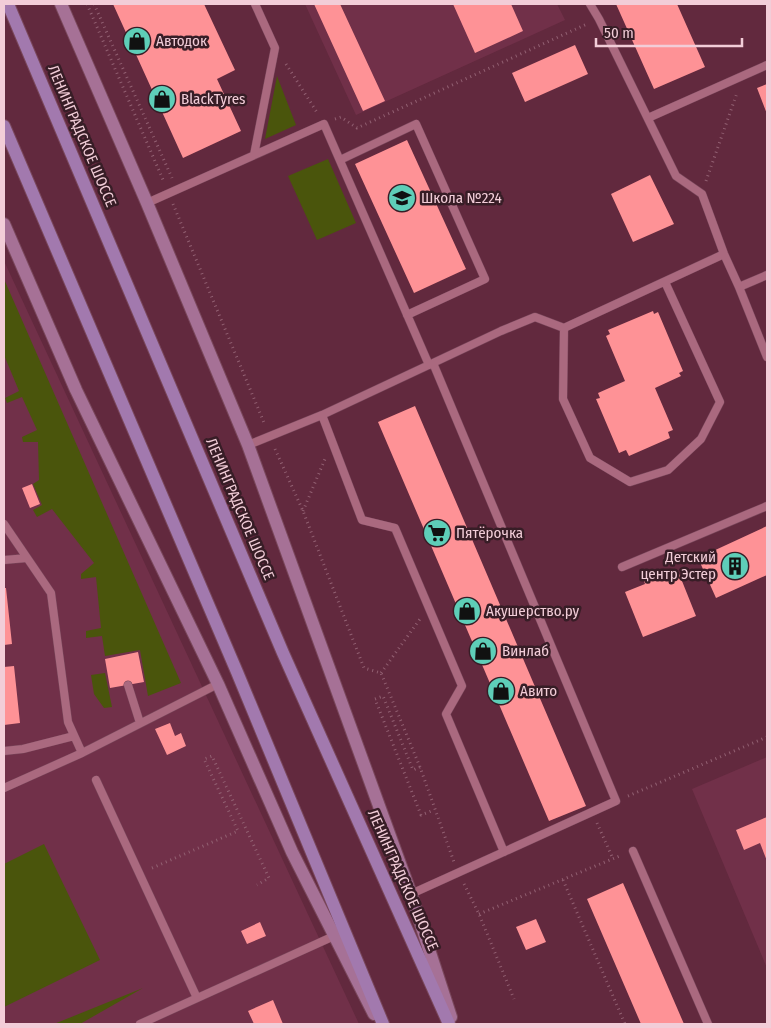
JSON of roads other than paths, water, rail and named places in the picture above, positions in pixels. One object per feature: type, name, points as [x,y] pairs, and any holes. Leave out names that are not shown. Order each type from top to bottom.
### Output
[{"type":"main road","name":"ЛЕНИНГРАДСКОЕ ШОССЕ","points":[[8,4],[283,653],[451,1024]]},
{"type":"main road","points":[[60,4],[248,444],[410,894],[451,1024]]},
{"type":"main road","points":[[4,126],[237,672],[383,1024]]},
{"type":"main road","points":[[4,224],[76,390],[218,684],[292,852],[379,1024]]},
{"type":"lane","points":[[254,155],[275,48],[255,4]]},
{"type":"lane","points":[[590,4],[676,176],[702,194],[724,254],[767,357]]},
{"type":"lane","points":[[648,118],[767,65]]},
{"type":"lane","points":[[147,204],[324,124],[407,315],[431,364],[616,802],[410,894]]},
{"type":"lane","points":[[340,160],[416,124],[485,279],[407,315]]},
{"type":"lane","points":[[248,444],[322,415],[500,332],[535,318],[564,328],[724,254]]},
{"type":"lane","points":[[739,287],[767,275]]},
{"type":"lane","points":[[564,328],[563,399],[590,458],[630,482],[668,470],[701,439],[720,402],[665,282]]},
{"type":"lane","points":[[322,415],[362,520],[395,528],[462,686],[446,714],[504,852]]},
{"type":"lane","points":[[622,567],[767,506]]},
{"type":"lane","points":[[4,524],[51,593],[68,722],[82,753]]},
{"type":"lane","points":[[4,560],[27,558]]},
{"type":"lane","points":[[4,788],[82,753],[218,684]]},
{"type":"lane","points":[[128,685],[140,723]]},
{"type":"lane","points":[[4,751],[23,749],[74,736]]},
{"type":"lane","points":[[96,780],[197,998]]},
{"type":"lane","points":[[632,851],[708,1024]]},
{"type":"lane","points":[[140,1024],[334,936]]},
{"type":"place","name":"Автодок","points":[[137,41]]},
{"type":"place","name":"BlackTyres","points":[[162,99]]},
{"type":"place","name":"Школа №224","points":[[402,198]]},
{"type":"place","name":"Пятёрочка","points":[[437,533]]},
{"type":"place","name":"Детский центр Эстер","points":[[735,566]]},
{"type":"place","name":"Акушерство.ру","points":[[467,611]]},
{"type":"place","name":"Винлаб","points":[[483,651]]},
{"type":"place","name":"Авито","points":[[501,691]]}]
